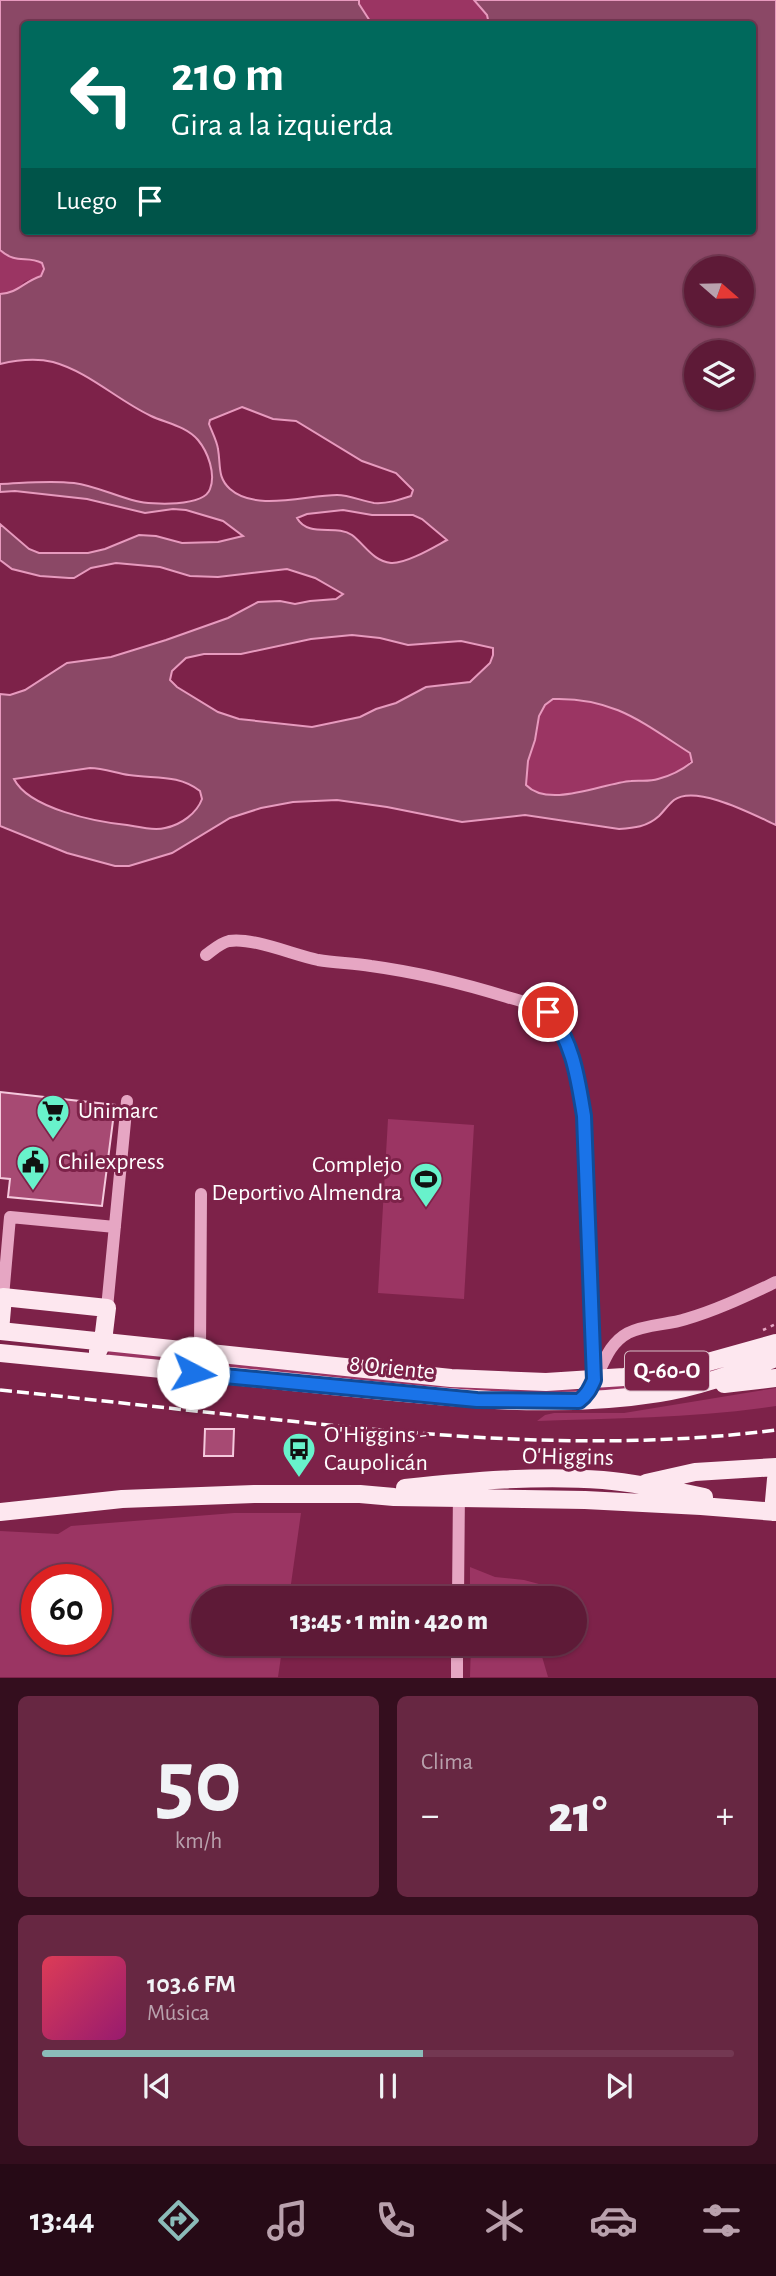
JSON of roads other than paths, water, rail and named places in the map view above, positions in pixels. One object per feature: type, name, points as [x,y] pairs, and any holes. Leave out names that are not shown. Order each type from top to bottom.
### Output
[{"type":"main road","points":[[0,1331],[3,1297],[107,1308],[103,1341],[94,1355],[84,1362]]},
{"type":"main road","name":"8 Oriente","points":[[0,1331],[451,1378],[545,1382],[594,1380],[683,1369],[776,1343]]},
{"type":"main road","points":[[739,1354],[776,1336]]},
{"type":"main road","name":"8 Oriente","points":[[0,1353],[477,1400],[579,1401],[662,1393],[776,1358]]},
{"type":"main road","points":[[662,1393],[776,1378]]},
{"type":"main road","points":[[585,1500],[695,1472],[776,1467]]},
{"type":"main road","name":"O'Higgins","points":[[0,1512],[160,1496],[360,1494],[394,1497],[577,1479],[642,1485],[774,1512]]},
{"type":"main road","points":[[774,1512],[776,1479]]},
{"type":"main road","name":"O'Higgins","points":[[459,1490],[774,1512]]},
{"type":"street","points":[[206,955],[229,941],[248,942],[319,960],[372,966],[488,991],[533,1004],[548,1012],[562,1031],[569,1049],[579,1084],[584,1116],[594,1380]]},
{"type":"street","points":[[107,1308],[128,1101]]},
{"type":"street","points":[[200,1352],[201,1194]]},
{"type":"street","points":[[3,1297],[10,1217],[115,1227]]},
{"type":"street","points":[[579,1401],[589,1392],[610,1349],[629,1333],[694,1317],[776,1282]]},
{"type":"street","points":[[603,1359],[607,1366],[624,1377]]},
{"type":"street","points":[[458,1586],[459,1490]]},
{"type":"street","points":[[457,1656],[457,1678]]},
{"type":"railway","points":[[0,1390],[472,1437],[654,1440],[776,1430]]},
{"type":"place","name":"Unimarc","points":[[53,1141]]},
{"type":"place","name":"Chilexpress","points":[[33,1192]]},
{"type":"place","name":"Complejo Deportivo Almendra","points":[[426,1209]]},
{"type":"place","name":"O'Higgins - Caupolicán","points":[[299,1479]]}]
